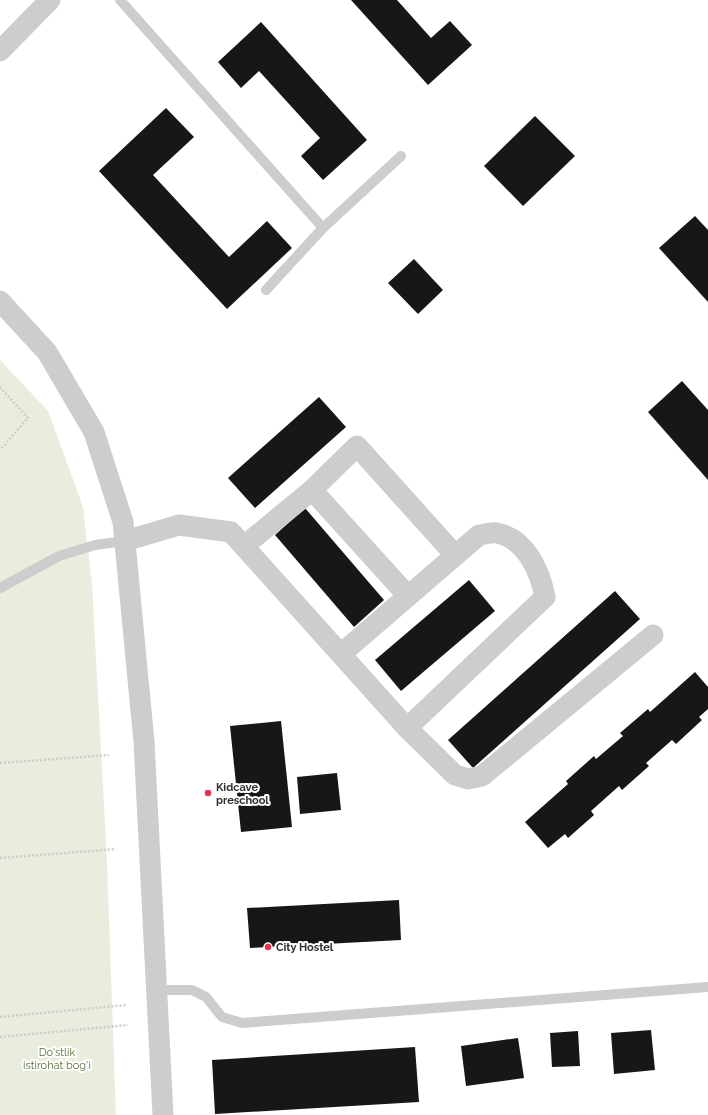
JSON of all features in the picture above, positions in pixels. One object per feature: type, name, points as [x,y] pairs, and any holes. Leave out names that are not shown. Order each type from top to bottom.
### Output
[{"type":"street","points":[[0,51],[50,0]]},
{"type":"street","points":[[0,301],[47,352],[94,432],[123,522],[144,742],[163,1115]]},
{"type":"street","points":[[244,546],[312,490],[357,446],[455,555]]},
{"type":"street","points":[[312,490],[408,596]]},
{"type":"street","points":[[125,541],[179,525],[231,532],[407,728],[455,775],[468,778],[482,776],[653,635]]},
{"type":"street","points":[[341,654],[479,535],[496,532],[510,537],[528,553],[541,577],[545,597],[407,728]]},
{"type":"lane","points":[[120,0],[323,228]]},
{"type":"lane","points":[[266,290],[323,228],[401,156]]},
{"type":"lane","points":[[0,588],[59,556],[95,545],[125,541]]},
{"type":"lane","points":[[157,990],[192,990],[206,997],[222,1017],[242,1024],[708,987]]},
{"type":"path","points":[[0,387],[28,418],[0,450]]},
{"type":"path","points":[[0,763],[109,755]]},
{"type":"path","points":[[0,858],[116,849]]},
{"type":"path","points":[[0,1017],[126,1005]]},
{"type":"path","points":[[0,1037],[128,1025]]},
{"type":"green space","name":"Do'stlik istirohat bog'i","points":[[0,360],[48,411],[83,507],[92,584],[107,863],[116,1115],[0,1115]]},
{"type":"building","points":[[351,0],[397,0],[431,38],[450,21],[472,45],[428,85]]},
{"type":"building","points":[[261,22],[367,140],[323,180],[301,156],[320,138],[259,71],[241,88],[218,62]]},
{"type":"building","points":[[166,108],[194,137],[153,175],[229,257],[267,221],[292,248],[227,309],[99,171]]},
{"type":"building","points":[[535,116],[575,156],[523,206],[484,166]]},
{"type":"building","points":[[695,216],[708,230],[708,302],[659,248]]},
{"type":"building","points":[[414,259],[443,290],[418,314],[388,283]]},
{"type":"building","points":[[682,381],[708,410],[708,480],[648,412]]},
{"type":"building","points":[[319,397],[346,427],[255,508],[228,478]]},
{"type":"building","points":[[305,508],[384,600],[354,627],[275,535]]},
{"type":"building","points":[[469,580],[495,611],[401,691],[375,660]]},
{"type":"building","points":[[615,591],[640,619],[473,768],[448,740]]},
{"type":"building","points":[[695,672],[708,687],[708,709],[699,717],[702,720],[676,744],[672,740],[646,763],[649,766],[622,790],[619,786],[591,811],[594,815],[568,838],[565,834],[548,848],[525,822],[568,784],[566,781],[594,756],[596,759],[623,736],[620,733],[648,709],[650,712]]},
{"type":"building","points":[[281,721],[292,827],[241,832],[230,726]]},
{"type":"building","points":[[337,773],[341,810],[300,814],[297,777]]},
{"type":"building","points":[[399,900],[401,940],[250,948],[247,908]]},
{"type":"building","points":[[651,1030],[655,1070],[614,1074],[611,1033]]},
{"type":"building","points":[[578,1031],[580,1066],[552,1067],[550,1033]]},
{"type":"building","points":[[518,1038],[524,1078],[466,1086],[461,1046]]},
{"type":"building","points":[[415,1047],[419,1102],[215,1114],[212,1060]]},
{"type":"place","name":"Kidcave preschool","points":[[208,793]]},
{"type":"place","name":"City Hostel","points":[[268,947]]}]
